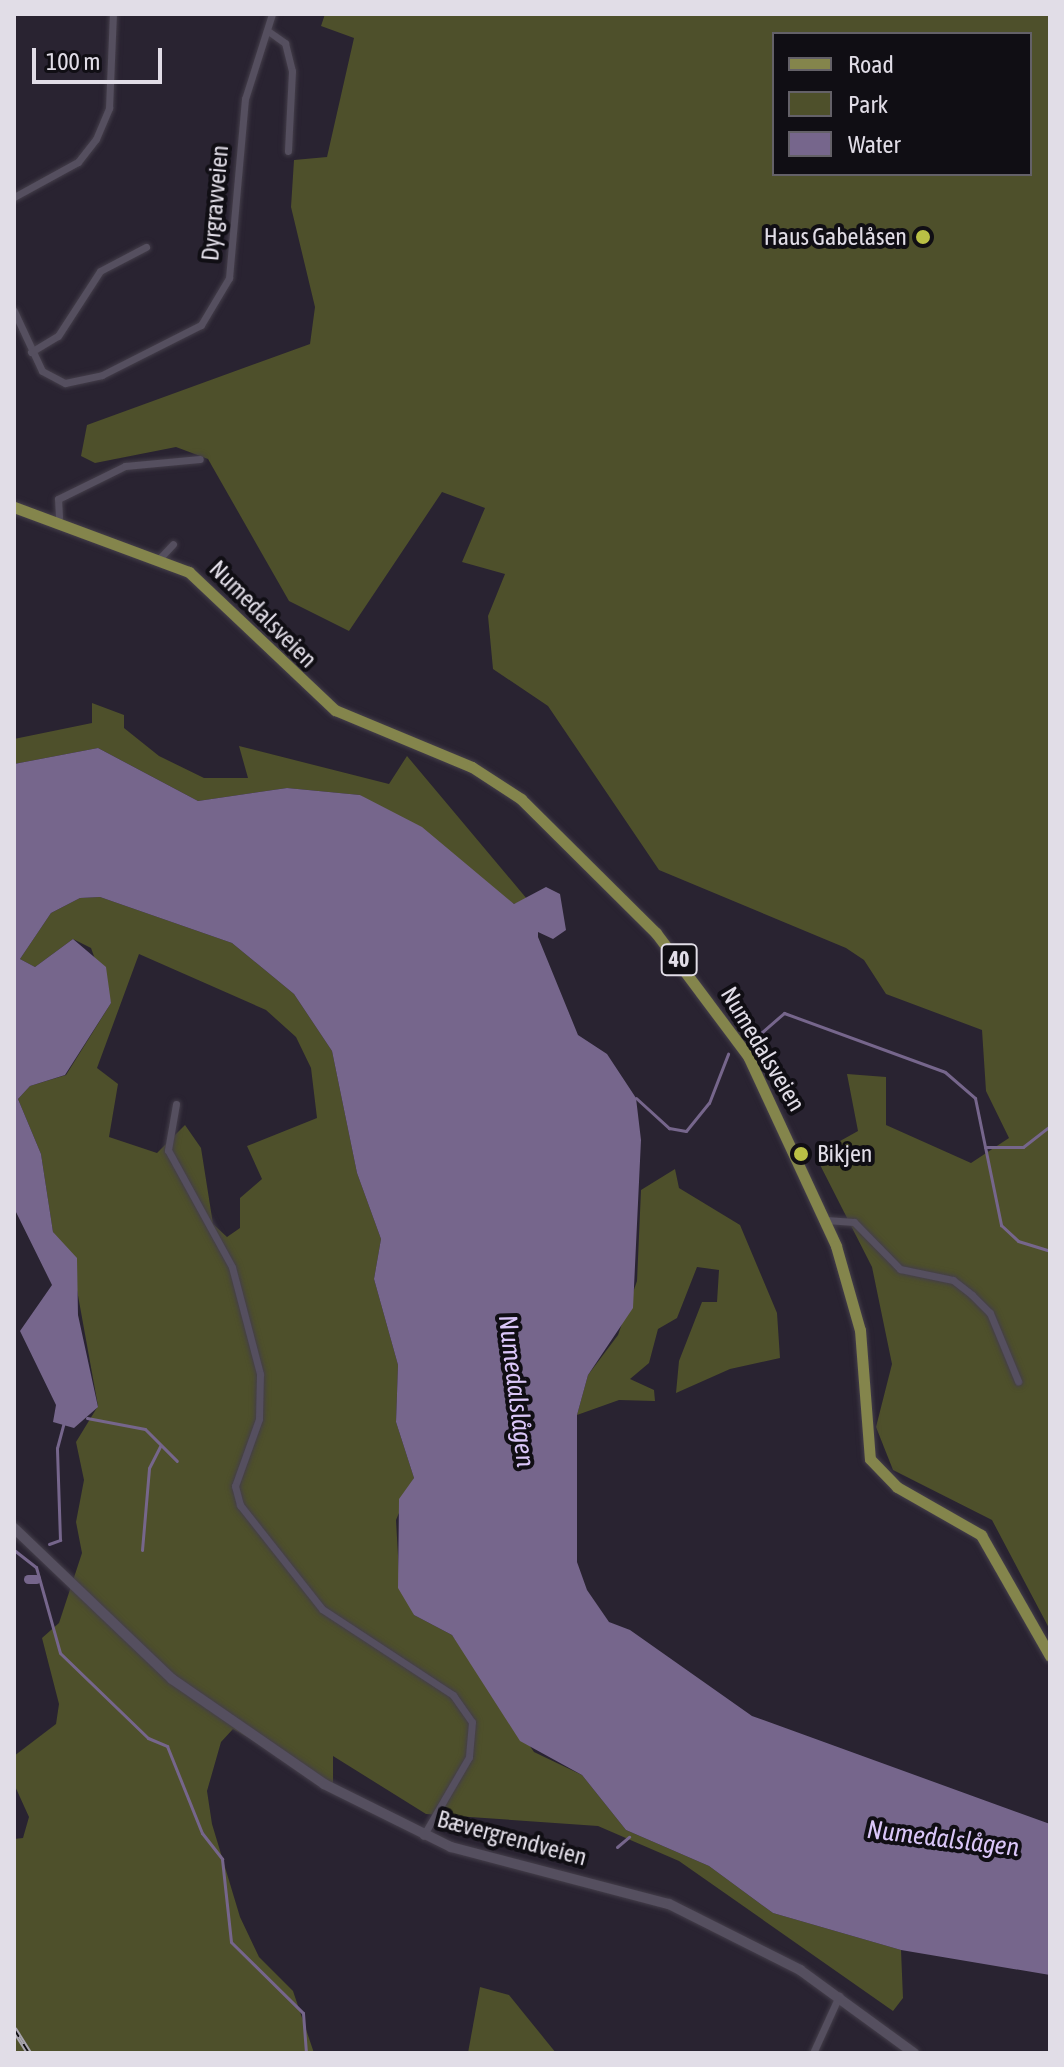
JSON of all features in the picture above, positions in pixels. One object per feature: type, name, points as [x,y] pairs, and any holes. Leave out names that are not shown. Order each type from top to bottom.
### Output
[{"type":"main road","name":"Numedalsveien","points":[[14,507],[58,529],[160,558],[218,594],[322,701],[483,773],[606,880],[738,1041],[826,1220],[857,1315],[870,1459],[897,1487],[976,1529],[1050,1656]]},
{"type":"main road","name":"Bævergrendveien","points":[[14,1528],[190,1693],[324,1784],[423,1836],[659,1900],[839,1996],[914,2053]]},
{"type":"street","points":[[14,197],[78,162],[96,139],[109,108],[113,14]]},
{"type":"street","name":"Dyrgravveien","points":[[14,311],[31,352],[54,380],[85,382],[179,340],[213,310],[229,278],[245,99],[272,14]]},
{"type":"street","points":[[268,31],[285,43],[292,71],[288,151]]},
{"type":"street","points":[[31,352],[58,336],[100,271],[146,247]]},
{"type":"street","points":[[59,517],[58,499],[125,466],[200,459]]},
{"type":"street","points":[[160,558],[173,544]]},
{"type":"street","points":[[176,1104],[168,1150],[232,1267],[260,1374],[259,1419],[235,1486],[240,1505],[322,1609],[453,1695],[472,1722],[469,1757],[423,1836]]},
{"type":"street","points":[[826,1220],[854,1222],[900,1269],[953,1280],[972,1295],[990,1313],[1018,1381]]},
{"type":"street","points":[[813,2053],[839,1996]]},
{"type":"green space","points":[[325,14],[1050,14],[1050,1630],[992,1520],[893,1470],[876,1427],[892,1364],[872,1267],[815,1155],[858,1131],[847,1074],[886,1077],[886,1125],[971,1163],[1009,1138],[986,1091],[982,1030],[886,994],[864,960],[846,948],[659,870],[548,706],[493,669],[488,616],[505,574],[462,562],[485,508],[442,492],[349,631],[289,601],[208,459],[176,447],[95,463],[81,456],[87,425],[310,344],[315,307],[291,207],[294,160],[327,157],[354,38],[321,26]]},
{"type":"green space","points":[[92,703],[124,715],[124,728],[159,756],[204,778],[248,778],[239,746],[389,784],[407,756],[527,899],[514,904],[360,795],[287,788],[198,801],[98,748],[14,764],[14,739],[92,723]]},
{"type":"green space","points":[[100,897],[232,943],[294,994],[332,1051],[357,1173],[381,1239],[374,1279],[398,1365],[396,1422],[414,1478],[396,1520],[399,1573],[414,1615],[452,1635],[534,1752],[582,1775],[626,1830],[709,1866],[773,1913],[901,1950],[903,1998],[893,2011],[679,1861],[598,1826],[426,1814],[333,1756],[333,1786],[233,1729],[221,1742],[207,1791],[212,1824],[240,1917],[259,1957],[293,1991],[314,2053],[14,2053],[14,1839],[23,1838],[29,1817],[14,1784],[14,1756],[56,1724],[59,1704],[42,1638],[59,1623],[82,1553],[76,1522],[84,1480],[76,1442],[98,1406],[77,1290],[53,1232],[41,1154],[18,1099],[30,1086],[66,1075],[111,1003],[91,948],[73,939],[35,967],[20,959],[51,913],[80,898]],"holes":[[[139,954],[266,1010],[296,1037],[311,1068],[317,1118],[247,1146],[262,1179],[240,1198],[240,1228],[227,1237],[213,1224],[201,1148],[185,1125],[157,1153],[109,1137],[118,1084],[97,1068]]]},
{"type":"green space","points":[[675,1169],[679,1188],[740,1225],[777,1313],[780,1358],[730,1369],[676,1393],[679,1361],[702,1302],[717,1302],[719,1270],[697,1267],[677,1318],[658,1329],[649,1363],[630,1379],[654,1390],[655,1401],[619,1400],[577,1415],[588,1375],[618,1335],[637,1281],[641,1190]]},
{"type":"green space","points":[[480,1987],[509,1995],[556,2053],[468,2053]]},
{"type":"water","name":"Numedalslågen","points":[[98,748],[198,801],[287,788],[360,795],[422,827],[514,904],[546,887],[560,894],[566,930],[553,939],[538,932],[538,937],[578,1035],[607,1054],[636,1098],[641,1140],[633,1308],[588,1375],[577,1415],[577,1562],[587,1590],[609,1622],[630,1630],[752,1716],[1050,1824],[1050,1975],[901,1950],[773,1913],[709,1866],[626,1830],[582,1775],[520,1741],[452,1635],[414,1615],[398,1588],[399,1499],[414,1478],[396,1422],[398,1365],[374,1279],[381,1239],[357,1173],[332,1051],[294,994],[232,943],[100,897],[80,898],[51,913],[20,959],[35,967],[73,939],[106,967],[111,1003],[65,1075],[30,1086],[18,1099],[41,1154],[53,1232],[77,1258],[78,1315],[98,1407],[74,1428],[53,1422],[56,1405],[20,1331],[52,1285],[14,1208],[14,764]]},
{"type":"waterway","points":[[754,1039],[784,1013],[945,1072],[975,1098],[1001,1225],[1018,1241],[1050,1251]]},
{"type":"waterway","points":[[636,1098],[669,1128],[686,1131],[709,1103],[728,1054]]},
{"type":"waterway","points":[[985,1147],[1023,1147],[1050,1126]]},
{"type":"waterway","points":[[87,1418],[145,1429],[177,1461]]},
{"type":"waterway","points":[[49,1544],[60,1540],[57,1448],[64,1421]]},
{"type":"waterway","points":[[142,1550],[149,1468],[160,1446]]},
{"type":"waterway","points":[[14,1538],[14,1549]]},
{"type":"waterway","points":[[14,1550],[36,1567],[60,1653],[148,1738],[167,1746],[202,1833],[222,1859],[231,1942],[303,2013],[306,2053]]},
{"type":"waterway","points":[[28,1579],[36,1579]]},
{"type":"waterway","points":[[617,1847],[629,1837]]},
{"type":"railway","points":[[14,2029],[29,2053]]},
{"type":"place","name":"Haus Gabelåsen","points":[[923,237]]},
{"type":"place","name":"Bikjen","points":[[801,1154]]}]
